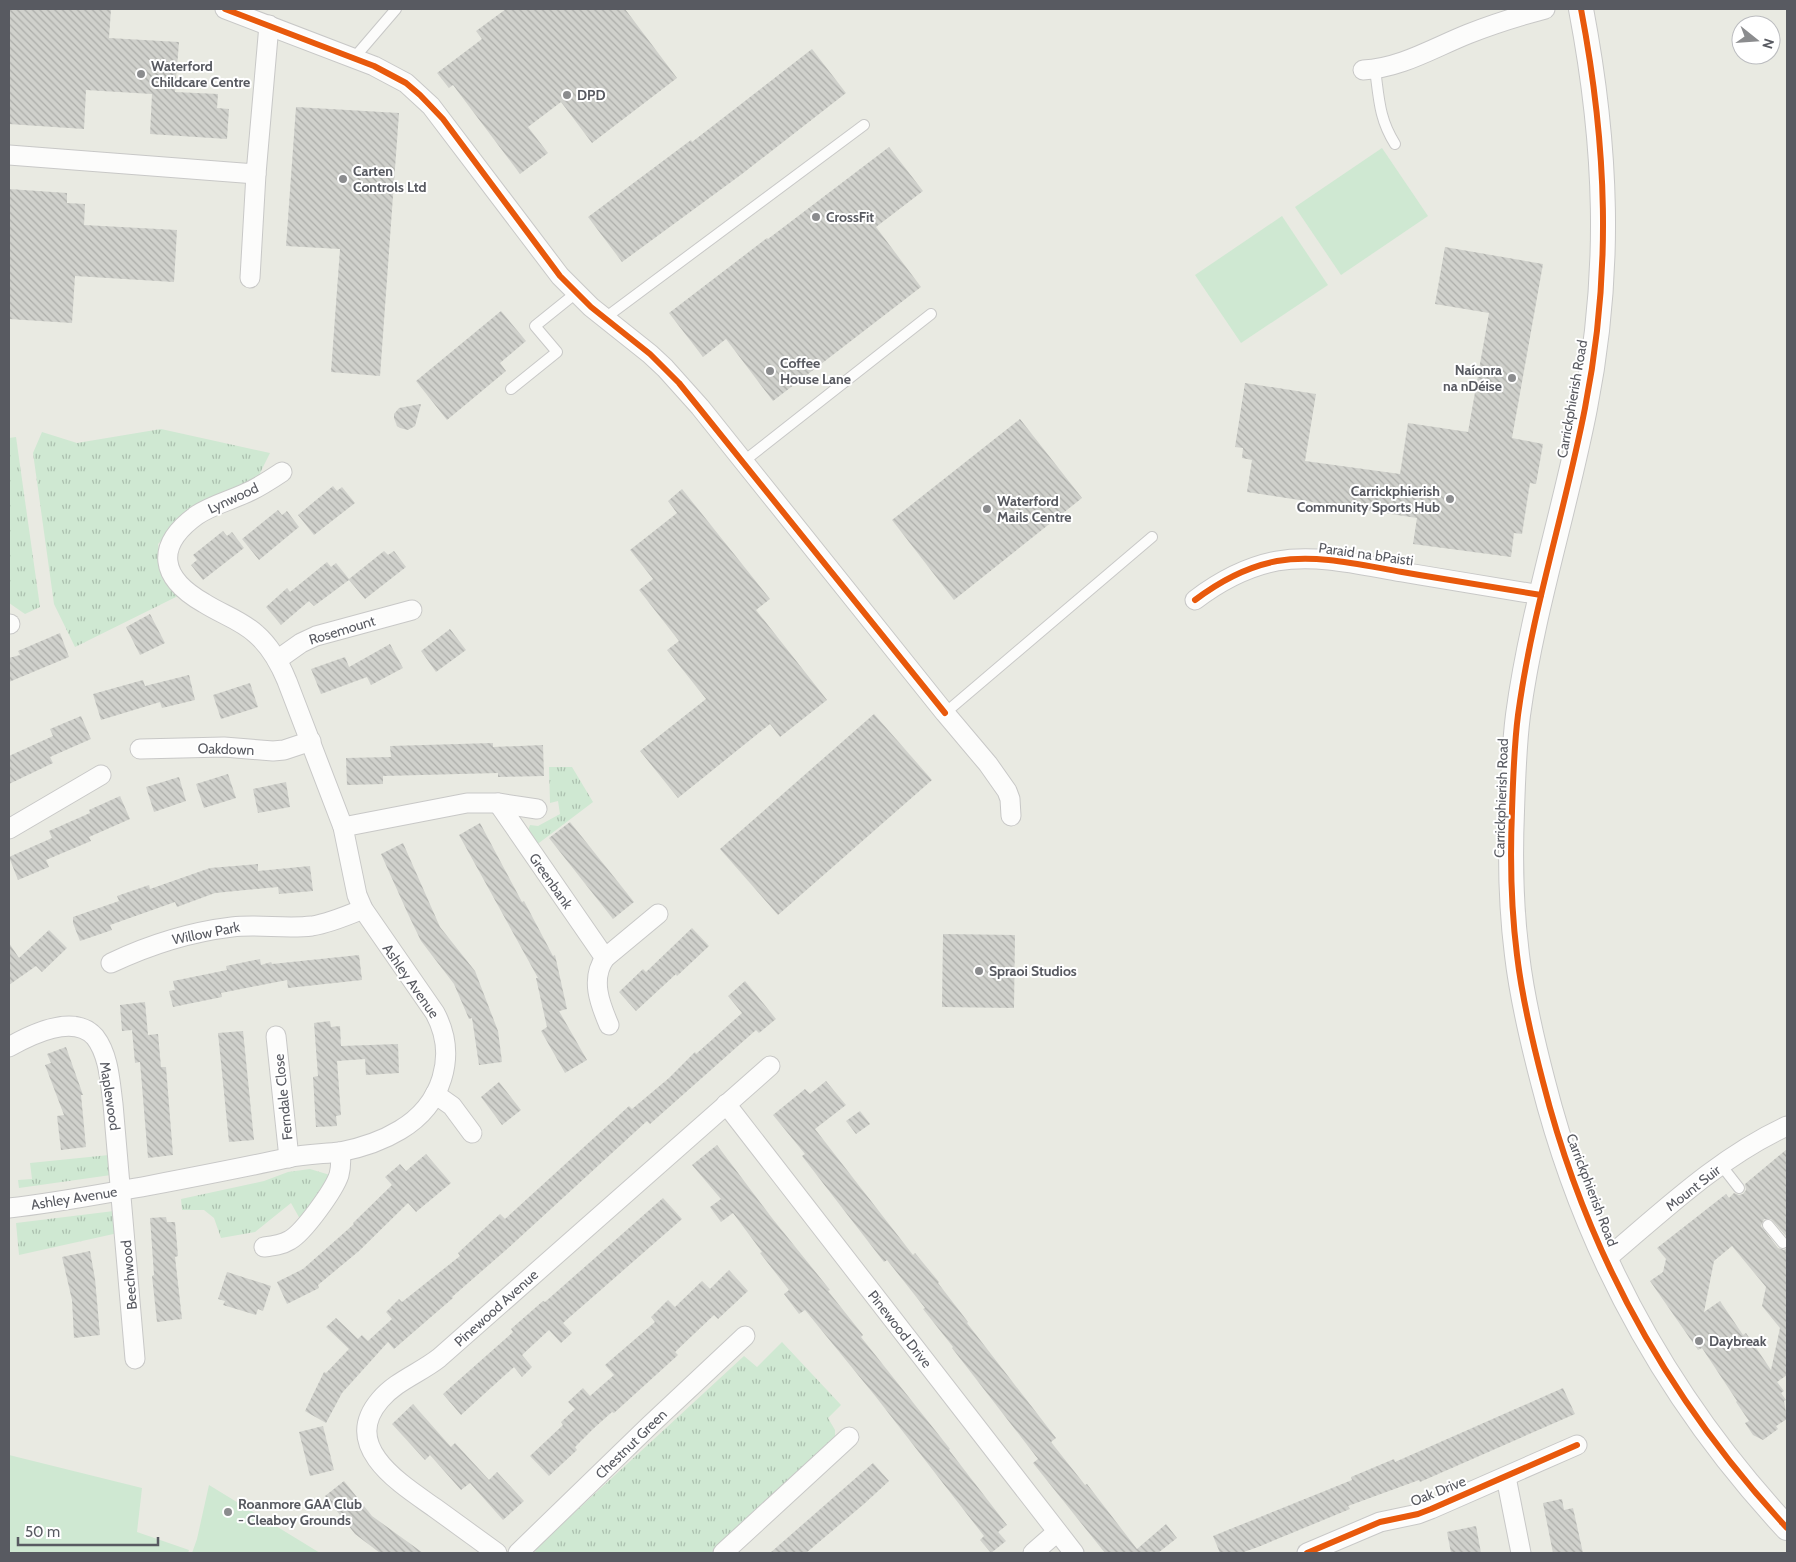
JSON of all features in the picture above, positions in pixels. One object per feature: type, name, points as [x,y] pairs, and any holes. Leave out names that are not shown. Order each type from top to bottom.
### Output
[{"type":"street","points":[[225,9],[354,58],[391,75],[406,83],[432,106],[546,259],[576,293],[665,368],[744,462],[1003,784],[1010,799],[1011,816]]},
{"type":"street","points":[[1369,70],[1395,65],[1506,20],[1545,9]]},
{"type":"street","name":"Carrickphierish Road","points":[[1582,9],[1595,92],[1602,169],[1604,255],[1600,305],[1582,422],[1530,642],[1517,718],[1511,843],[1512,900],[1517,956],[1525,1005],[1548,1104],[1563,1154],[1581,1204],[1621,1294],[1648,1344],[1705,1430],[1787,1528]]},
{"type":"street","points":[[250,278],[256,174],[269,25]]},
{"type":"street","points":[[9,155],[256,174]]},
{"type":"street","name":"Lynwood","points":[[195,598],[181,585],[171,569],[167,556],[171,542],[184,526],[205,510],[245,494],[282,472]]},
{"type":"street","name":"Paraid na bPaisti","points":[[1195,600],[1227,578],[1244,570],[1276,561],[1299,559],[1350,563],[1541,595]]},
{"type":"street","name":"Ashley Avenue","points":[[9,1203],[88,1197],[246,1168],[289,1158],[340,1152],[377,1141],[400,1130],[418,1117],[435,1094],[444,1073],[446,1061],[441,1024],[363,909],[356,887],[343,828],[287,681],[277,660],[265,642],[250,628],[195,598]]},
{"type":"street","name":"Rosemount","points":[[277,660],[300,643],[316,636],[412,610]]},
{"type":"street","name":"Oakdown","points":[[140,750],[224,747],[273,751],[284,750],[310,741]]},
{"type":"street","points":[[9,829],[101,775]]},
{"type":"street","points":[[343,828],[458,804],[478,802],[537,809]]},
{"type":"street","name":"Greenbank","points":[[498,803],[605,958]]},
{"type":"street","name":"Willow Park","points":[[111,963],[166,941],[220,929],[243,926],[314,925],[335,920],[363,909]]},
{"type":"street","points":[[609,1025],[602,1009],[598,992],[599,969],[605,958],[658,914]]},
{"type":"street","name":"Maplewood","points":[[9,1047],[31,1034],[56,1028],[74,1027],[82,1029],[95,1037],[104,1053],[108,1069],[114,1104],[122,1191]]},
{"type":"street","name":"Ferndale Close","points":[[276,1036],[289,1158]]},
{"type":"street","name":"Pinewood Avenue","points":[[497,1553],[405,1486],[383,1467],[369,1443],[368,1428],[373,1410],[380,1400],[395,1386],[439,1358],[770,1066]]},
{"type":"street","points":[[435,1094],[452,1106],[472,1133]]},
{"type":"street","name":"Pinewood Drive","points":[[726,1104],[1074,1553]]},
{"type":"street","name":"Mount Suir","points":[[1605,1260],[1721,1165],[1762,1139],[1787,1126]]},
{"type":"street","points":[[264,1247],[289,1242],[305,1226],[336,1182],[340,1166],[340,1152]]},
{"type":"street","name":"Beechwood","points":[[122,1191],[135,1359]]},
{"type":"street","name":"Chestnut Green","points":[[518,1553],[745,1336]]},
{"type":"street","points":[[723,1553],[849,1436]]},
{"type":"street","name":"Oak Drive","points":[[1307,1553],[1380,1522],[1418,1514],[1431,1509],[1577,1446]]},
{"type":"street","points":[[1506,1477],[1520,1553]]},
{"type":"street","points":[[1033,1553],[1057,1532]]},
{"type":"lane","points":[[354,58],[396,9]]},
{"type":"lane","points":[[1369,70],[1381,115],[1395,144]]},
{"type":"lane","points":[[605,318],[864,125]]},
{"type":"lane","points":[[511,389],[557,352],[535,326],[576,293]]},
{"type":"lane","points":[[744,462],[931,314]]},
{"type":"lane","points":[[945,713],[1152,537]]},
{"type":"lane","points":[[1721,1165],[1739,1188]]},
{"type":"lane","points":[[1768,1225],[1783,1244]]},
{"type":"green space","points":[[1382,148],[1428,216],[1341,275],[1295,207]]},
{"type":"green space","points":[[1282,216],[1328,285],[1241,343],[1195,275]]},
{"type":"green space","points":[[161,429],[270,453],[255,483],[200,503],[158,544],[162,568],[180,595],[75,647],[54,604],[33,453],[42,432],[77,443]]},
{"type":"green space","points":[[16,437],[40,607],[25,614],[9,603],[9,438]]},
{"type":"green space","points":[[549,767],[572,767],[593,802],[535,846],[527,833],[530,825],[538,826],[560,814],[558,801],[550,803]]},
{"type":"green space","points":[[109,1155],[111,1175],[19,1188],[18,1180],[32,1179],[30,1163]]},
{"type":"green space","points":[[310,1169],[330,1175],[300,1219],[291,1203],[255,1232],[221,1238],[214,1218],[204,1210],[182,1210],[181,1199],[264,1181],[288,1172]]},
{"type":"green space","points":[[114,1211],[118,1233],[19,1255],[16,1223]]},
{"type":"green space","points":[[782,1342],[841,1405],[828,1418],[835,1430],[835,1442],[712,1553],[535,1553],[536,1548],[744,1356],[757,1367]]},
{"type":"green space","points":[[9,1455],[142,1488],[137,1532],[189,1550],[188,1553],[9,1553]]},
{"type":"green space","name":"Roanmore GAA Club - Cleaboy Grounds","points":[[209,1485],[320,1553],[192,1553]]},
{"type":"building","points":[[9,9],[111,9],[109,38],[179,42],[175,92],[218,94],[217,108],[229,109],[227,139],[150,134],[152,94],[86,90],[84,129],[9,124]]},
{"type":"building","name":"DPD","points":[[506,9],[625,9],[677,78],[592,143],[561,102],[528,127],[548,153],[520,174],[453,85],[449,88],[437,73],[482,39],[476,31]]},
{"type":"building","points":[[812,49],[846,93],[742,174],[622,262],[588,217],[691,140],[692,142]]},
{"type":"building","name":"Carten Controls Ltd","points":[[296,107],[399,113],[380,376],[331,372],[340,249],[286,246]]},
{"type":"building","points":[[889,147],[923,191],[876,227],[921,287],[773,401],[726,339],[703,357],[669,313]]},
{"type":"building","points":[[9,189],[67,193],[67,203],[85,204],[84,225],[177,230],[174,282],[75,276],[72,323],[9,319]]},
{"type":"building","points":[[1445,247],[1543,264],[1512,438],[1543,444],[1536,484],[1530,483],[1522,534],[1514,533],[1511,557],[1413,544],[1417,518],[1247,492],[1252,460],[1242,458],[1243,448],[1235,447],[1245,383],[1316,394],[1305,461],[1400,474],[1408,423],[1468,432],[1489,313],[1435,304]]},
{"type":"building","points":[[501,311],[526,341],[500,363],[506,371],[447,420],[416,381]]},
{"type":"building","points":[[421,404],[415,426],[408,430],[397,426],[394,414],[399,408]]},
{"type":"building","name":"Waterford Mails Centre","points":[[1020,419],[1082,498],[954,600],[892,520]]},
{"type":"building","points":[[333,486],[337,491],[342,487],[355,503],[314,535],[298,515]]},
{"type":"building","points":[[682,489],[770,599],[756,610],[827,700],[780,737],[770,724],[678,798],[640,751],[706,699],[667,650],[679,641],[639,590],[653,579],[630,550],[677,513],[668,501]]},
{"type":"building","points":[[278,510],[282,515],[287,511],[299,527],[259,560],[242,539]]},
{"type":"building","points":[[223,531],[227,536],[232,532],[244,548],[203,580],[191,565],[197,560],[193,555]]},
{"type":"building","points":[[384,551],[388,555],[394,551],[406,567],[365,599],[349,580],[314,606],[309,601],[281,625],[266,607],[287,588],[290,592],[327,562],[331,567],[336,563],[349,579]]},
{"type":"building","points":[[150,614],[165,643],[140,655],[126,627]]},
{"type":"building","points":[[450,629],[466,650],[436,672],[421,651]]},
{"type":"building","points":[[60,633],[69,657],[9,682],[9,658],[20,655],[18,651]]},
{"type":"building","points":[[390,644],[403,668],[371,685],[367,677],[321,694],[311,669],[345,657],[349,667]]},
{"type":"building","points":[[189,675],[195,700],[162,708],[160,702],[101,720],[93,694],[143,680],[145,686]]},
{"type":"building","points":[[250,683],[258,707],[221,719],[213,695]]},
{"type":"building","points":[[874,714],[932,780],[778,915],[720,849]]},
{"type":"building","points":[[81,716],[91,739],[50,757],[53,763],[9,784],[9,756],[53,736],[50,729]]},
{"type":"building","points":[[493,743],[493,747],[543,745],[544,776],[498,777],[498,773],[383,776],[383,784],[347,785],[346,758],[391,757],[390,746]]},
{"type":"building","points":[[228,774],[236,798],[204,808],[196,784]]},
{"type":"building","points":[[179,777],[186,801],[154,812],[146,787]]},
{"type":"building","points":[[286,782],[290,807],[258,813],[253,789]]},
{"type":"building","points":[[120,796],[130,819],[89,837],[91,841],[46,860],[49,867],[18,880],[9,857],[52,838],[49,831],[90,813],[89,810]]},
{"type":"building","points":[[570,822],[634,902],[613,919],[549,838]]},
{"type":"building","points":[[480,823],[522,902],[524,901],[553,956],[555,955],[567,1009],[559,1011],[587,1060],[565,1073],[541,1031],[547,1027],[536,978],[538,978],[459,835]]},
{"type":"building","points":[[403,843],[440,927],[475,971],[498,1031],[502,1062],[479,1065],[472,1018],[469,1019],[454,984],[421,941],[408,914],[381,854]]},
{"type":"building","points":[[258,864],[258,871],[310,866],[313,891],[279,894],[278,887],[215,893],[177,907],[175,902],[110,925],[112,930],[80,941],[73,923],[73,917],[119,901],[117,896],[149,885],[150,889],[210,868]]},
{"type":"building","points":[[692,928],[709,946],[636,1011],[619,992],[643,969],[646,972]]},
{"type":"building","points":[[49,930],[67,948],[42,972],[36,966],[9,985],[9,943],[19,958]]},
{"type":"building","name":"Spraoi Studios","points":[[943,934],[1015,935],[1014,1008],[942,1007]]},
{"type":"building","points":[[359,955],[362,980],[288,988],[287,980],[221,993],[222,997],[173,1007],[169,991],[175,990],[173,981],[227,970],[226,966],[260,959],[261,965],[271,962],[272,964]]},
{"type":"building","points":[[745,981],[776,1019],[759,1033],[756,1030],[650,1124],[647,1121],[453,1298],[394,1349],[388,1342],[342,1393],[326,1423],[305,1411],[324,1372],[326,1373],[349,1349],[326,1327],[336,1318],[358,1339],[362,1335],[368,1341],[392,1319],[386,1312],[399,1299],[402,1302],[460,1256],[458,1253],[500,1214],[505,1219],[629,1106],[632,1109],[669,1078],[695,1052],[696,1054],[742,1013],[728,996]]},
{"type":"building","points":[[145,1002],[148,1035],[158,1034],[161,1067],[166,1067],[173,1155],[148,1158],[140,1062],[135,1063],[132,1030],[122,1031],[120,1005]]},
{"type":"building","points":[[330,1021],[331,1027],[340,1026],[341,1046],[398,1044],[399,1073],[366,1075],[365,1059],[337,1061],[341,1115],[336,1116],[337,1126],[316,1127],[313,1077],[318,1076],[314,1023]]},
{"type":"building","points":[[243,1031],[254,1140],[229,1142],[218,1033]]},
{"type":"building","points":[[66,1047],[83,1095],[81,1095],[86,1147],[61,1150],[57,1116],[64,1115],[45,1065],[51,1063],[47,1054]]},
{"type":"building","points":[[826,1081],[846,1105],[815,1129],[913,1255],[915,1253],[939,1282],[967,1323],[1056,1438],[1051,1442],[1085,1485],[1087,1484],[1137,1549],[1166,1524],[1177,1538],[1158,1553],[1105,1553],[1033,1463],[1038,1459],[952,1348],[923,1309],[925,1308],[887,1260],[884,1262],[802,1156],[805,1154],[773,1115],[805,1089],[810,1094]]},
{"type":"building","points":[[499,1082],[521,1110],[502,1125],[481,1097]]},
{"type":"building","points":[[860,1111],[870,1124],[856,1134],[846,1121]]},
{"type":"building","points":[[717,1145],[830,1290],[828,1291],[863,1335],[861,1337],[950,1449],[1007,1525],[998,1532],[1006,1541],[991,1553],[980,1540],[984,1536],[876,1397],[805,1310],[799,1314],[784,1294],[789,1290],[760,1253],[762,1252],[733,1213],[721,1222],[710,1207],[721,1199],[692,1165]]},
{"type":"building","points":[[1787,1149],[1787,1237],[1771,1219],[1764,1219],[1761,1226],[1778,1248],[1784,1250],[1787,1248],[1787,1375],[1777,1382],[1784,1391],[1781,1393],[1786,1400],[1784,1401],[1787,1419],[1776,1426],[1778,1429],[1763,1440],[1753,1435],[1745,1423],[1749,1421],[1702,1348],[1698,1350],[1650,1281],[1663,1272],[1666,1259],[1657,1248],[1726,1194],[1729,1198],[1734,1193],[1743,1194],[1746,1190],[1745,1184]],"holes":[[[1732,1246],[1766,1287],[1762,1306],[1780,1328],[1771,1370],[1746,1333],[1743,1335],[1720,1301],[1704,1312],[1714,1261]]]},
{"type":"building","points":[[426,1154],[451,1183],[416,1212],[408,1203],[359,1251],[318,1285],[319,1288],[287,1304],[277,1282],[303,1269],[354,1224],[392,1185],[385,1177],[400,1164],[406,1171]]},
{"type":"building","points":[[663,1198],[682,1219],[563,1323],[572,1333],[561,1343],[549,1330],[522,1355],[532,1367],[522,1377],[514,1367],[461,1415],[443,1394],[513,1332],[511,1329],[543,1301],[545,1302]]},
{"type":"building","points":[[166,1217],[167,1222],[175,1222],[178,1256],[175,1257],[182,1319],[157,1322],[152,1276],[154,1275],[150,1218]]},
{"type":"building","points":[[90,1251],[95,1279],[100,1335],[74,1338],[72,1300],[62,1257]]},
{"type":"building","points":[[729,1270],[748,1291],[718,1319],[714,1315],[675,1352],[678,1355],[614,1413],[612,1412],[593,1429],[575,1447],[577,1450],[549,1476],[530,1456],[563,1425],[561,1422],[575,1409],[568,1402],[583,1388],[590,1396],[614,1375],[605,1365],[655,1322],[651,1317],[668,1300],[675,1307],[702,1281],[710,1289]]},
{"type":"building","points":[[227,1272],[271,1286],[263,1311],[258,1309],[256,1315],[223,1305],[225,1301],[218,1299]]},
{"type":"building","points":[[1563,1388],[1575,1414],[1420,1482],[1419,1480],[1348,1506],[1350,1509],[1258,1547],[1241,1553],[1220,1553],[1213,1536],[1352,1480],[1351,1477],[1394,1459],[1395,1462]]},
{"type":"building","points":[[413,1404],[451,1447],[455,1443],[489,1480],[497,1472],[524,1501],[503,1520],[470,1483],[461,1490],[430,1455],[425,1460],[392,1424]]},
{"type":"building","points":[[323,1426],[334,1470],[310,1476],[299,1432]]},
{"type":"building","points":[[873,1463],[889,1481],[864,1504],[806,1553],[770,1553]]},
{"type":"building","points":[[344,1481],[372,1516],[423,1553],[380,1553],[355,1534],[325,1496]]},
{"type":"building","points":[[1562,1499],[1564,1510],[1573,1508],[1583,1553],[1553,1553],[1543,1503]]},
{"type":"building","points":[[1476,1526],[1481,1553],[1451,1553],[1447,1532]]},
{"type":"cycle path","points":[[225,9],[374,66],[406,83],[420,95],[443,119],[560,276],[591,307],[650,354],[679,383],[945,713]]},
{"type":"cycle path","points":[[1581,9],[1590,60],[1601,159],[1603,208],[1599,307],[1594,357],[1585,408],[1540,599],[1518,715],[1513,775],[1511,865],[1513,919],[1519,971],[1535,1050],[1561,1144],[1583,1205],[1608,1264],[1636,1320],[1669,1375],[1705,1428],[1744,1479],[1787,1528]]},
{"type":"cycle path","points":[[1195,600],[1224,581],[1244,571],[1277,561],[1292,559],[1324,560],[1355,564],[1541,595]]},
{"type":"cycle path","points":[[1307,1553],[1380,1522],[1418,1514],[1431,1509],[1577,1445]]},
{"type":"place","name":"Waterford Childcare Centre","points":[[141,74]]},
{"type":"place","name":"DPD","points":[[567,95]]},
{"type":"place","name":"Carten Controls Ltd","points":[[343,179]]},
{"type":"place","name":"CrossFit","points":[[816,217]]},
{"type":"place","name":"Coffee House Lane","points":[[770,371]]},
{"type":"place","name":"Naíonra na nDéise","points":[[1512,378]]},
{"type":"place","name":"Carrickphierish Community Sports Hub","points":[[1450,499]]},
{"type":"place","name":"Waterford Mails Centre","points":[[987,509]]},
{"type":"place","name":"Spraoi Studios","points":[[979,971]]},
{"type":"place","name":"Daybreak","points":[[1699,1341]]},
{"type":"place","name":"Roanmore GAA Club - Cleaboy Grounds","points":[[228,1512]]}]
